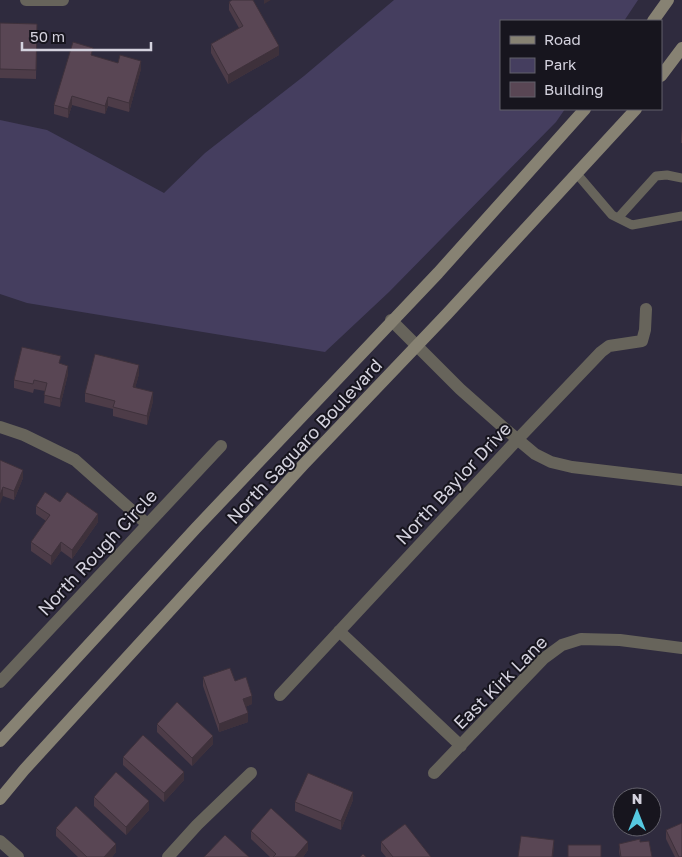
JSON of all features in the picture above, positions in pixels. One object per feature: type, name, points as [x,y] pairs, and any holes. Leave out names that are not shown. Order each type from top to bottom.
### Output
[{"type":"main road","points":[[655,20],[668,0]]},
{"type":"main road","points":[[662,75],[682,48]]},
{"type":"main road","name":"North Saguaro Boulevard","points":[[0,741],[196,528],[391,320],[438,273],[584,110]]},
{"type":"main road","name":"North Saguaro Boulevard","points":[[0,799],[24,770],[635,110]]},
{"type":"street","points":[[26,0],[63,0]]},
{"type":"street","name":"North Baylor Drive","points":[[280,695],[601,352],[609,346],[642,341],[645,330],[646,309]]},
{"type":"street","points":[[391,320],[460,389],[535,454],[551,462],[572,468],[682,480]]},
{"type":"street","points":[[0,427],[24,435],[75,460],[147,524]]},
{"type":"street","name":"North Rough Circle","points":[[0,682],[220,446]]},
{"type":"street","name":"East Kirk Lane","points":[[339,631],[461,746]]},
{"type":"street","name":"East Kirk Lane","points":[[434,773],[543,658],[562,645],[581,639],[620,640],[682,648]]},
{"type":"street","points":[[168,857],[197,825],[251,773]]},
{"type":"street","points":[[0,841],[18,857]]},
{"type":"lane","points":[[577,174],[612,215],[632,226],[682,216]]},
{"type":"lane","points":[[618,218],[656,176],[667,175],[682,178]]},
{"type":"green space","points":[[394,0],[638,0],[625,20],[500,20],[500,110],[564,110],[556,122],[389,292],[325,352],[27,303],[0,294],[0,120],[47,130],[164,193],[205,153],[304,76]]},
{"type":"building","points":[[232,0],[253,0],[279,46],[228,75],[211,44],[243,26],[229,2]]},
{"type":"building","points":[[0,23],[37,24],[36,70],[0,69]]},
{"type":"building","points":[[73,42],[93,48],[91,55],[118,63],[120,55],[141,61],[129,103],[108,97],[105,106],[72,96],[68,109],[54,105]]},
{"type":"building","points":[[22,347],[61,356],[59,363],[68,366],[60,399],[44,395],[47,383],[34,380],[33,384],[14,380]]},
{"type":"building","points":[[95,354],[139,365],[133,387],[153,392],[147,416],[113,407],[115,401],[85,393]]},
{"type":"building","points":[[0,460],[23,470],[14,491],[3,487],[0,495]]},
{"type":"building","points":[[45,492],[60,502],[67,492],[98,514],[72,550],[61,542],[51,556],[31,542],[50,515],[36,506]]},
{"type":"building","points":[[230,668],[235,681],[246,677],[252,696],[243,699],[248,713],[219,724],[203,677]]},
{"type":"building","points":[[177,702],[213,736],[192,758],[157,724]]},
{"type":"building","points":[[143,735],[184,772],[164,793],[123,757]]},
{"type":"building","points":[[116,772],[149,801],[126,827],[94,797]]},
{"type":"building","points":[[308,773],[353,792],[341,821],[295,802]]},
{"type":"building","points":[[76,806],[116,844],[104,857],[87,857],[56,828]]},
{"type":"building","points":[[271,808],[308,842],[295,857],[273,857],[276,854],[251,831]]},
{"type":"building","points":[[682,823],[682,857],[679,857],[666,830]]},
{"type":"building","points":[[405,824],[431,857],[393,857],[381,842]]},
{"type":"building","points":[[225,835],[249,857],[204,857]]},
{"type":"building","points":[[521,836],[554,840],[552,857],[518,857]]},
{"type":"building","points":[[640,839],[640,842],[649,841],[652,857],[621,857],[619,844]]},
{"type":"building","points":[[568,845],[601,845],[601,857],[568,857]]}]
